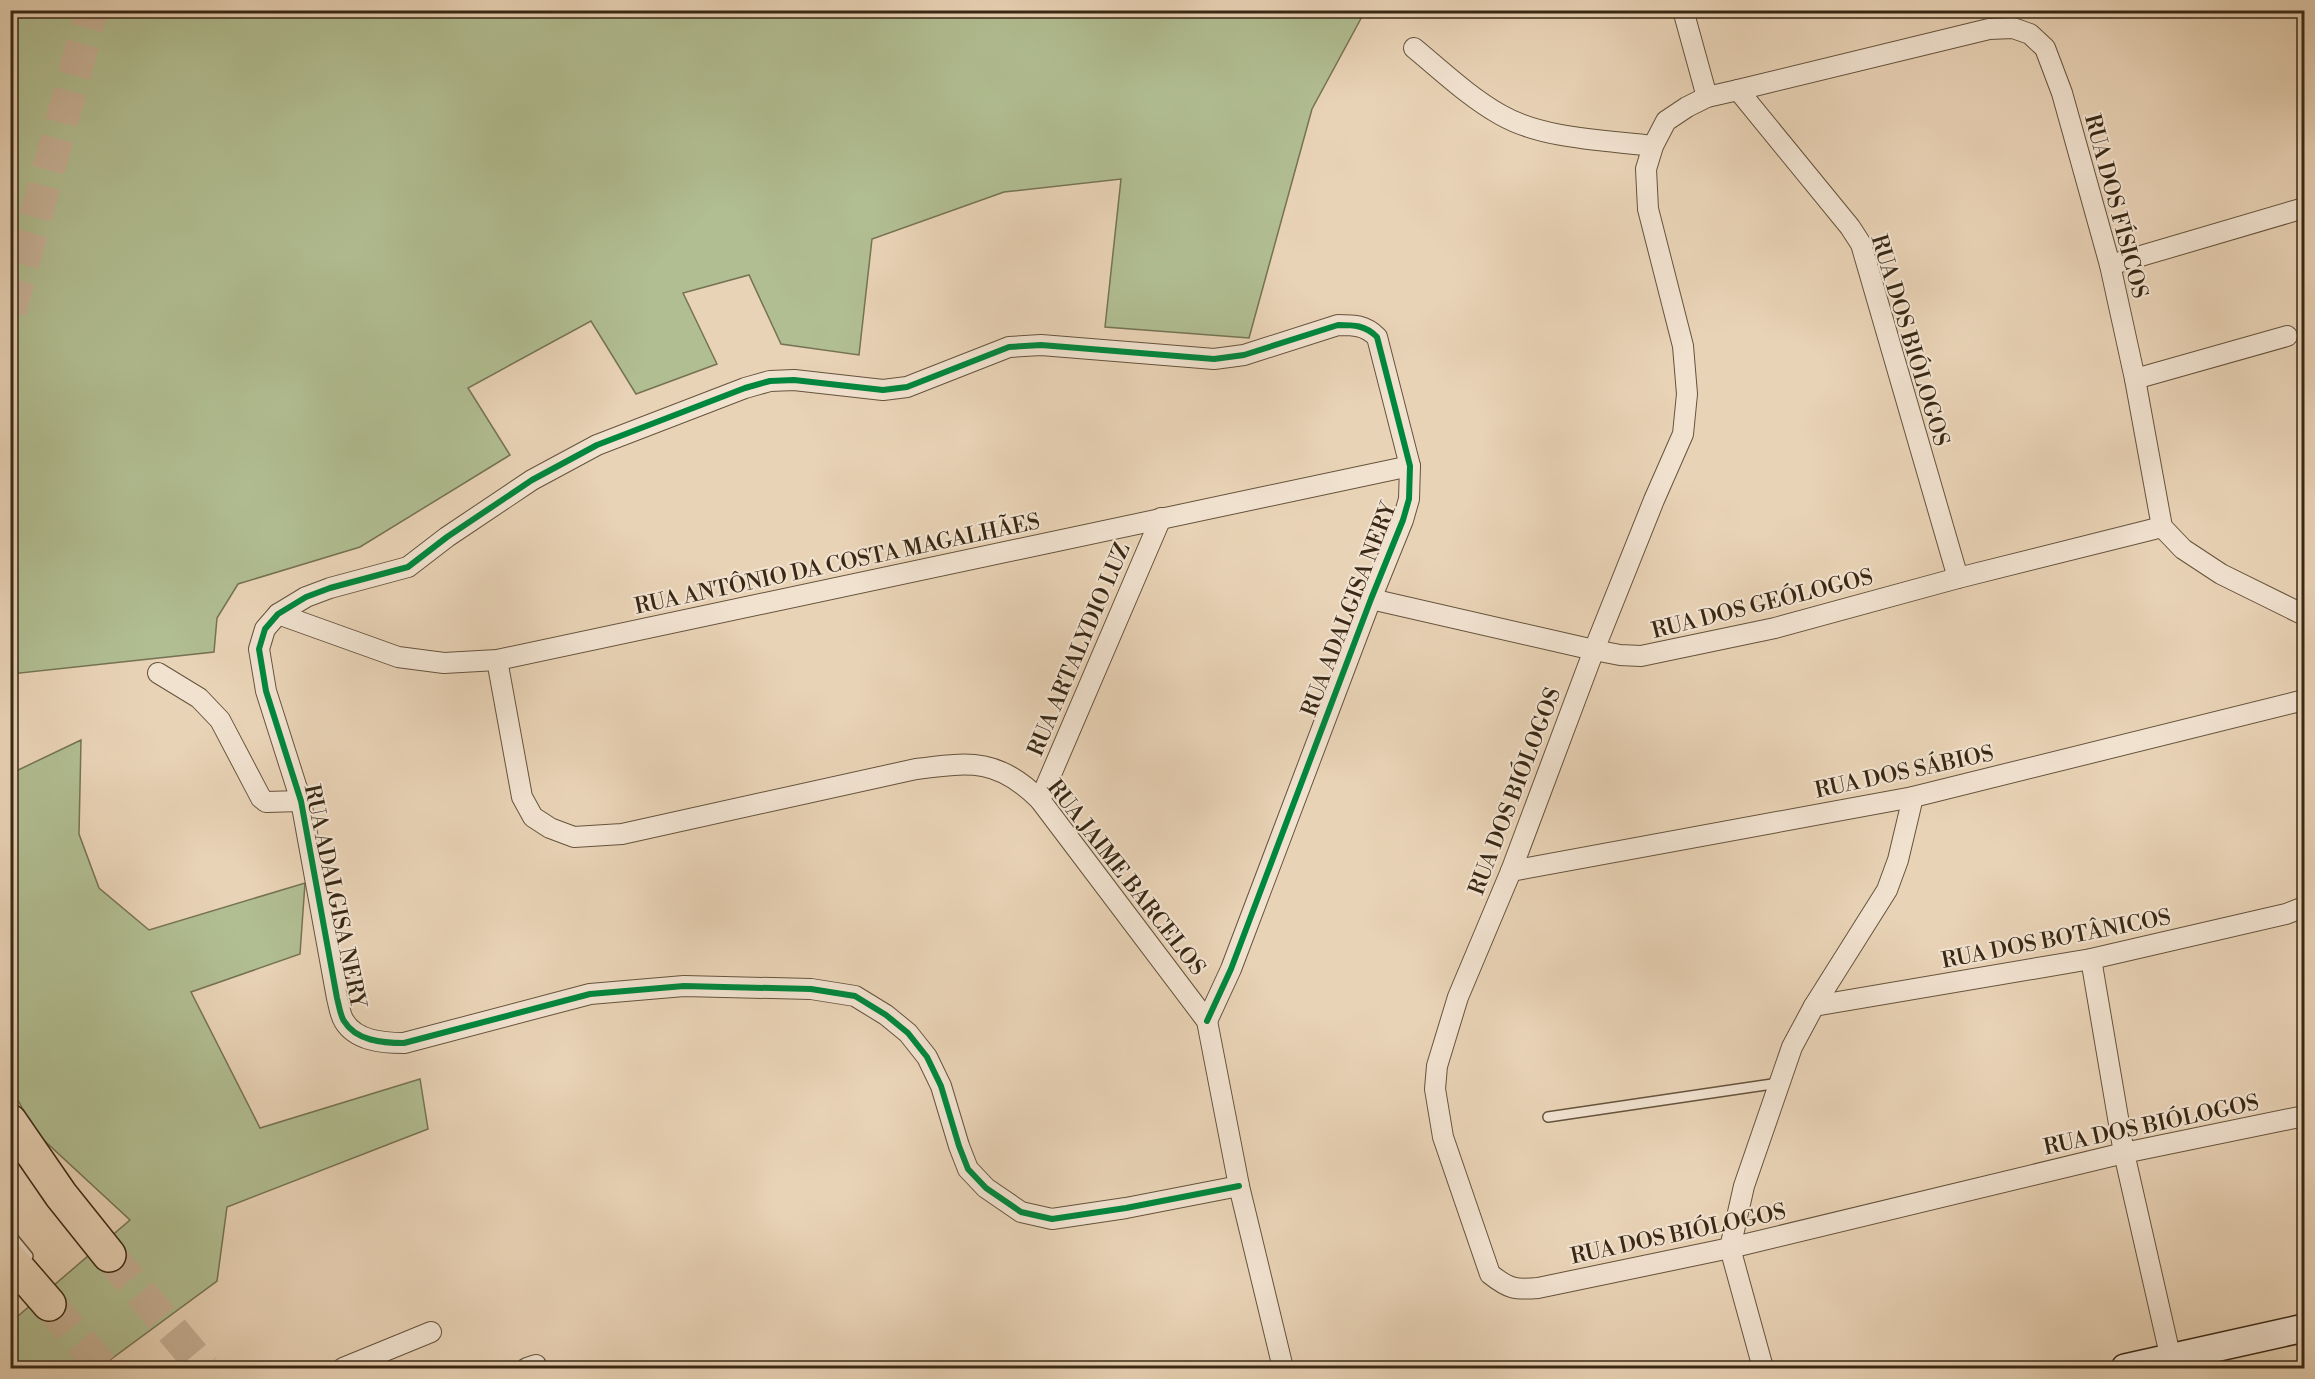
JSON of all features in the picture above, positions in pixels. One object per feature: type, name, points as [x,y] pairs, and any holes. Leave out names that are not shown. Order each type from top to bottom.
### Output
[{"type":"highway","points":[[10,1121],[61,1195],[109,1255]]},
{"type":"highway","points":[[24,1263],[49,1304]]},
{"type":"street","points":[[1683,10],[1707,97]]},
{"type":"street","name":"RUA DOS FÍSICOS","points":[[1738,90],[1989,29],[2013,28],[2030,34],[2045,48],[2062,93],[2110,266],[2135,379],[2162,527]]},
{"type":"street","points":[[1414,48],[1470,95],[1503,116],[1546,132],[1653,146]]},
{"type":"street","name":"RUA DOS BIÓLOGOS","points":[[1958,578],[1861,244],[1850,227],[1738,90],[1707,97],[1687,106],[1666,121],[1653,146],[1646,169],[1648,209],[1683,346],[1687,394],[1683,434],[1594,650],[1510,871],[1458,997],[1437,1066],[1435,1089],[1443,1137],[1491,1274],[1514,1290],[1538,1288],[1730,1248],[2124,1153],[2304,1116]]},
{"type":"street","points":[[2110,266],[2304,208]]},
{"type":"street","name":"RUA ADALGISA NERY","points":[[1207,1021],[1231,969],[1403,520],[1409,499],[1410,466],[1377,337],[1368,328],[1353,325],[1338,326],[1244,355],[1214,359],[1041,345],[1009,347],[907,387],[884,390],[794,380],[770,381],[745,388],[597,445],[532,480],[447,537],[408,567],[330,588],[306,597],[278,614],[265,629],[260,649],[266,691],[301,801],[337,998],[344,1022],[360,1036],[381,1043],[404,1043],[590,994],[684,986],[811,989],[855,996],[908,1032],[927,1058],[941,1086],[968,1169],[986,1188],[1021,1212],[1052,1219],[1126,1208],[1239,1186]]},
{"type":"street","points":[[2135,379],[2286,336]]},
{"type":"street","name":"RUA ANTÔNIO DA COSTA MAGALHÃES","points":[[278,614],[398,657],[444,663],[497,660],[1410,466]]},
{"type":"street","name":"RUA ARTALYDIO LUZ","points":[[1040,800],[1161,518]]},
{"type":"street","points":[[2162,527],[2183,549],[2221,574],[2304,615]]},
{"type":"street","name":"RUA DOS GEÓLOGOS","points":[[1371,599],[1594,650],[1641,656],[1775,628],[1958,578],[2162,527]]},
{"type":"street","name":"RUA JAIME BARCELOS","points":[[497,660],[522,797],[533,817],[550,828],[574,837],[622,834],[916,768],[965,762],[1000,769],[1023,783],[1040,800],[1207,1021],[1239,1186],[1282,1368]]},
{"type":"street","points":[[158,673],[199,698],[220,720],[261,798],[266,802],[301,801]]},
{"type":"street","name":"RUA DOS SÁBIOS","points":[[1510,871],[1913,797],[2304,700]]},
{"type":"street","points":[[1763,1368],[1730,1248],[1743,1186],[1792,1047],[1814,1006],[1887,890],[1898,860],[1913,797]]},
{"type":"street","name":"RUA DOS BOTÂNICOS","points":[[1814,1006],[2091,959],[2286,914],[2304,907]]},
{"type":"street","points":[[2091,959],[2124,1153],[2171,1364]]},
{"type":"street","points":[[2125,1368],[2171,1364],[2304,1328]]},
{"type":"street","points":[[343,1368],[431,1332]]},
{"type":"lane","points":[[1548,1118],[1779,1083]]},
{"type":"lane","points":[[10,1234],[24,1263]]},
{"type":"green space","points":[[10,11],[1365,11],[1312,109],[1249,338],[1105,327],[1121,179],[1004,192],[872,239],[859,355],[781,344],[749,275],[683,293],[717,364],[636,394],[591,321],[468,388],[510,455],[360,547],[238,584],[217,618],[214,652],[11,674]]},
{"type":"green space","points":[[81,740],[79,834],[99,888],[149,930],[305,883],[300,954],[191,992],[260,1128],[420,1079],[428,1129],[227,1207],[217,1281],[99,1368],[11,1368],[11,1322],[130,1220],[35,1132],[11,1087],[10,795],[14,772]]},
{"type":"tunnel","points":[[10,312],[92,10]]},
{"type":"tunnel","points":[[109,1255],[204,1368]]},
{"type":"tunnel","points":[[49,1304],[103,1368]]},
{"type":"cycle path","points":[[1207,1021],[1231,969],[1403,520],[1409,499],[1410,466],[1377,337],[1364,328],[1338,325],[1244,355],[1214,359],[1041,345],[1009,347],[907,387],[883,390],[794,380],[770,381],[745,388],[597,445],[532,480],[447,537],[408,567],[330,588],[306,597],[278,614],[265,629],[259,649],[266,691],[301,801],[340,1010],[344,1021],[355,1033],[379,1041],[404,1043],[590,994],[684,986],[811,989],[855,996],[886,1015],[908,1033],[927,1057],[941,1086],[968,1169],[986,1188],[1021,1212],[1052,1219],[1126,1208],[1239,1186]]}]
